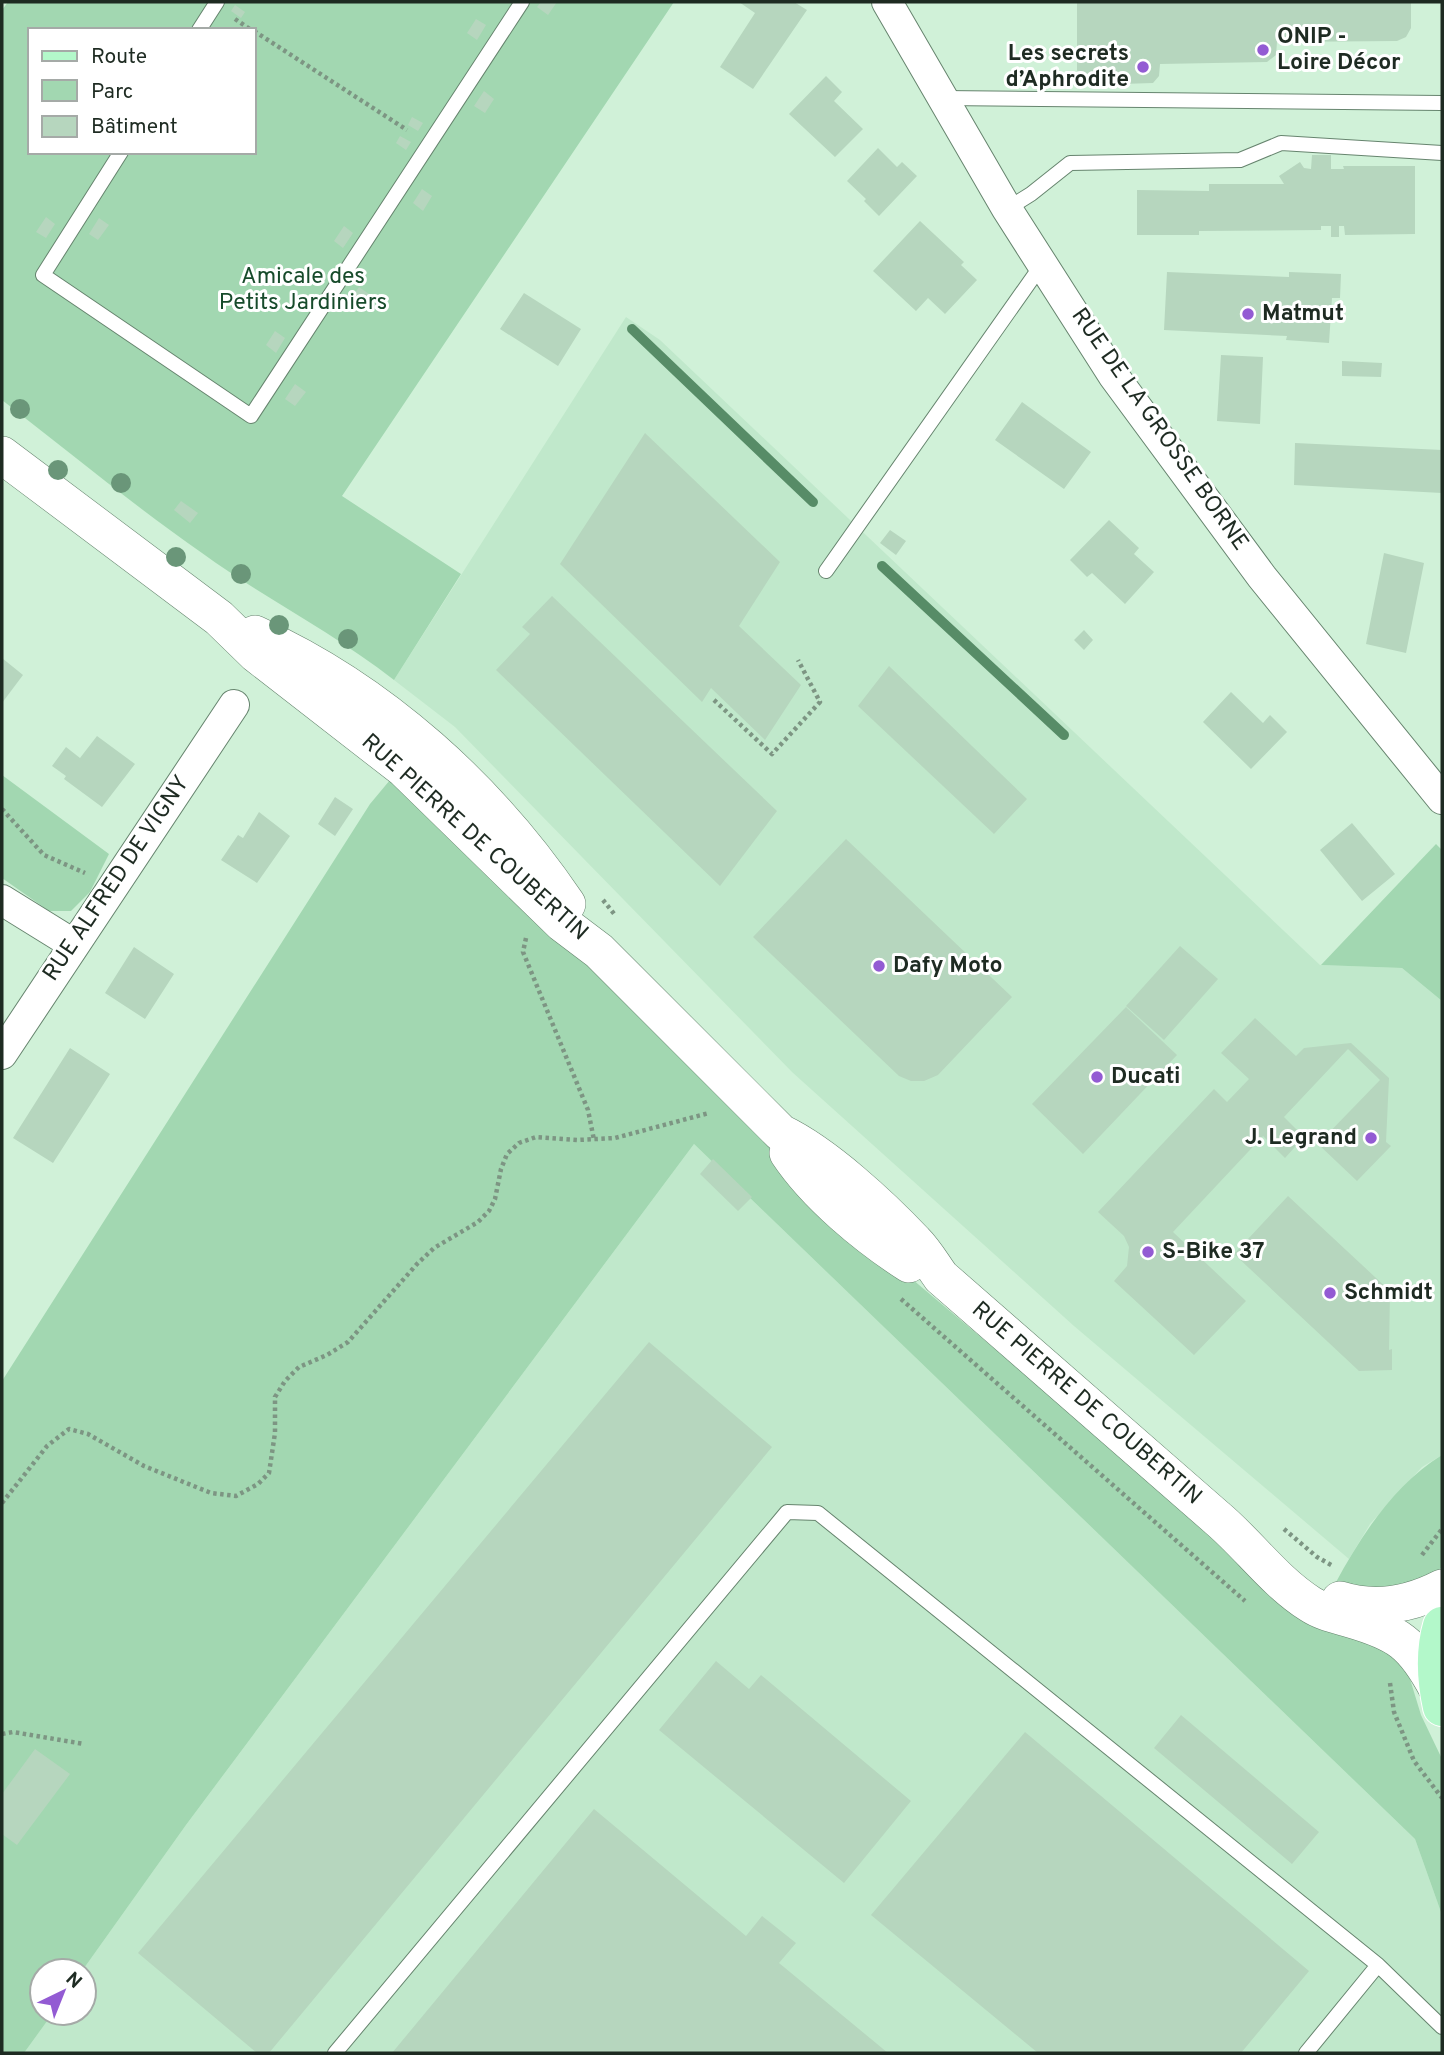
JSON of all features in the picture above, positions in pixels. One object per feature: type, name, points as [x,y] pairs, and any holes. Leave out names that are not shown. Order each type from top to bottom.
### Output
[{"type":"main road","points":[[1440,1697],[1437,1661],[1442,1626]]},
{"type":"street","name":"RUE DE LA GROSSE BORNE","points":[[887,2],[1007,209],[1114,375],[1262,577],[1442,799]]},
{"type":"street","name":"RUE PIERRE DE COUBERTIN","points":[[2,455],[219,618],[279,645],[322,669],[419,738],[510,828],[555,886],[599,951],[781,1133],[804,1144],[871,1201],[917,1244],[941,1277],[1231,1530],[1286,1586],[1313,1606],[1384,1630],[1405,1643],[1425,1665],[1440,1697]]},
{"type":"street","name":"RUE ALFRED DE VIGNY","points":[[2,1054],[234,705]]},
{"type":"street","points":[[2,900],[73,944]]},
{"type":"street","name":"RUE PIERRE DE COUBERTIN","points":[[1231,1530],[1320,1592],[1352,1604],[1399,1604],[1442,1588]]},
{"type":"lane","points":[[120,154],[43,275],[251,416],[522,2]]},
{"type":"lane","points":[[200,28],[213,3]]},
{"type":"lane","points":[[941,98],[1442,103]]},
{"type":"lane","points":[[1007,209],[1070,163],[1240,160],[1281,143],[1442,153]]},
{"type":"lane","points":[[826,571],[1043,263]]},
{"type":"lane","points":[[335,2053],[787,1512],[818,1513],[1378,1965],[1442,2027]]},
{"type":"lane","points":[[1306,2053],[1378,1965]]},
{"type":"path","points":[[256,32],[429,144]]},
{"type":"path","points":[[714,700],[772,754],[820,702],[798,660]]},
{"type":"path","points":[[2,809],[44,855],[113,885]]},
{"type":"path","points":[[527,933],[523,952],[588,1110],[594,1140]]},
{"type":"path","points":[[2,1503],[47,1446],[69,1429],[88,1434],[144,1466],[211,1493],[236,1496],[258,1484],[270,1473],[275,1433],[275,1397],[285,1381],[299,1367],[348,1342],[417,1264],[435,1248],[483,1216],[495,1199],[501,1169],[508,1154],[519,1143],[536,1138],[594,1140],[639,1133],[709,1112]]},
{"type":"path","points":[[1389,1677],[1394,1712],[1414,1761],[1442,1798]]},
{"type":"path","points":[[2,1734],[13,1732],[83,1744]]},
{"type":"shaded area","points":[[626,317],[660,340],[1320,965],[1402,968],[1442,1001],[1442,1455],[1422,1467],[1370,1524],[1349,1559],[1074,1326],[792,1072],[455,727],[394,680]]},
{"type":"shaded area","points":[[694,1144],[1415,1839],[1442,1915],[1442,2053],[24,2053],[43,2027],[98,2027],[98,1957],[92,1957],[186,1825]]},
{"type":"green space","name":"Amicale des Petits Jardiniers","points":[[8,2],[674,2],[342,496],[461,574],[394,680],[347,646],[176,535],[2,400],[2,10]]},
{"type":"green space","points":[[395,774],[636,1012],[835,1214],[1156,1485],[1403,1656],[1421,1715],[1442,1759],[1442,1915],[1415,1839],[694,1144],[186,1825],[92,1957],[28,1957],[28,2027],[43,2027],[24,2053],[2,2053],[2,1381],[370,804]]},
{"type":"green space","points":[[2,775],[109,854],[90,892],[71,911],[49,911],[2,878]]},
{"type":"green space","points":[[1436,844],[1442,850],[1442,1001],[1402,968],[1321,965]]},
{"type":"green space","points":[[1442,1455],[1442,1567],[1433,1576],[1396,1593],[1335,1584],[1368,1529],[1394,1496]]},
{"type":"building","points":[[541,2],[557,2],[548,15],[537,7]]},
{"type":"building","points":[[739,2],[794,2],[807,10],[753,89],[720,67],[755,13]]},
{"type":"building","points":[[1077,2],[1411,2],[1411,28],[1406,37],[1397,41],[1277,42],[1276,55],[1267,62],[1160,64],[1159,76],[1153,83],[1091,85],[1081,80],[1077,70]]},
{"type":"building","points":[[235,5],[245,12],[241,18],[231,11]]},
{"type":"building","points":[[476,19],[486,25],[477,40],[467,33]]},
{"type":"building","points":[[826,76],[842,92],[834,101],[863,129],[835,157],[789,114]]},
{"type":"building","points":[[484,91],[494,99],[485,113],[474,106]]},
{"type":"building","points":[[412,117],[423,123],[418,131],[408,125]]},
{"type":"building","points":[[400,136],[411,142],[406,150],[396,143]]},
{"type":"building","points":[[878,148],[897,167],[902,162],[917,176],[879,216],[847,181]]},
{"type":"building","points":[[1312,155],[1331,155],[1331,169],[1344,169],[1343,166],[1415,166],[1415,234],[1345,235],[1344,226],[1339,226],[1339,237],[1331,237],[1331,226],[1321,226],[1321,230],[1199,231],[1199,235],[1137,235],[1137,190],[1209,191],[1209,184],[1284,184],[1279,176],[1300,162],[1304,168],[1311,169]]},
{"type":"building","points":[[422,189],[432,196],[423,211],[413,203]]},
{"type":"building","points":[[46,217],[55,224],[46,238],[36,232]]},
{"type":"building","points":[[99,218],[109,225],[98,240],[89,234]]},
{"type":"building","points":[[920,221],[964,262],[961,265],[977,280],[945,314],[928,298],[916,311],[873,271]]},
{"type":"building","points":[[344,226],[353,233],[343,248],[334,241]]},
{"type":"building","name":"Matmut","points":[[1167,272],[1289,277],[1289,272],[1341,274],[1340,298],[1332,298],[1329,343],[1286,340],[1287,336],[1164,330]]},
{"type":"building","points":[[359,287],[369,294],[359,308],[349,302]]},
{"type":"building","points":[[524,293],[581,329],[558,366],[500,329]]},
{"type":"building","points":[[275,331],[285,338],[276,353],[266,345]]},
{"type":"building","points":[[1221,355],[1263,357],[1260,424],[1217,421]]},
{"type":"building","points":[[1342,361],[1382,363],[1381,377],[1342,376]]},
{"type":"building","points":[[295,384],[306,392],[295,406],[285,399]]},
{"type":"building","points":[[1022,402],[1091,452],[1064,489],[995,440]]},
{"type":"building","points":[[645,433],[780,562],[739,626],[801,685],[765,740],[711,688],[702,702],[560,564]]},
{"type":"building","points":[[1295,443],[1442,450],[1442,493],[1294,485]]},
{"type":"building","points":[[181,501],[198,513],[190,523],[174,510]]},
{"type":"building","points":[[1109,520],[1139,548],[1134,554],[1154,572],[1125,604],[1092,573],[1087,577],[1070,560]]},
{"type":"building","points":[[890,530],[906,541],[896,555],[880,543]]},
{"type":"building","points":[[1384,553],[1424,563],[1406,653],[1366,644]]},
{"type":"building","points":[[552,596],[777,811],[720,886],[496,670],[530,634],[522,627]]},
{"type":"building","points":[[1084,630],[1093,640],[1084,650],[1074,640]]},
{"type":"building","points":[[2,658],[23,675],[2,703]]},
{"type":"building","points":[[889,666],[1027,799],[994,834],[858,706]]},
{"type":"building","points":[[1231,692],[1263,723],[1270,715],[1287,732],[1251,769],[1203,722]]},
{"type":"building","points":[[97,736],[135,764],[102,807],[64,779],[66,776],[52,766],[66,747],[80,758]]},
{"type":"building","points":[[335,797],[353,809],[335,836],[318,824]]},
{"type":"building","points":[[259,812],[290,836],[257,883],[221,860],[238,835],[243,838]]},
{"type":"building","points":[[1352,823],[1395,874],[1362,901],[1320,850]]},
{"type":"building","points":[[846,839],[1012,997],[938,1075],[924,1081],[911,1081],[899,1076],[753,937]]},
{"type":"building","points":[[1180,946],[1218,979],[1164,1040],[1126,1006]]},
{"type":"building","points":[[134,947],[174,974],[145,1019],[105,993]]},
{"type":"building","points":[[1126,1007],[1177,1055],[1083,1154],[1032,1104]]},
{"type":"building","points":[[1255,1018],[1296,1056],[1304,1048],[1351,1043],[1389,1078],[1386,1142],[1391,1146],[1357,1181],[1318,1144],[1380,1080],[1348,1049],[1284,1117],[1304,1137],[1285,1158],[1263,1136],[1173,1232],[1246,1301],[1194,1355],[1114,1281],[1127,1266],[1129,1247],[1124,1236],[1098,1212],[1214,1089],[1227,1102],[1249,1079],[1221,1053]]},
{"type":"building","points":[[70,1048],[110,1074],[53,1163],[13,1138]]},
{"type":"building","points":[[713,1159],[752,1197],[738,1211],[700,1174]]},
{"type":"building","points":[[1288,1196],[1390,1291],[1389,1350],[1392,1349],[1392,1370],[1359,1371],[1234,1254]]},
{"type":"building","points":[[649,1342],[772,1447],[269,2053],[257,2053],[138,1953]]},
{"type":"building","points":[[716,1661],[749,1689],[761,1675],[911,1801],[844,1883],[659,1730]]},
{"type":"building","points":[[1181,1715],[1319,1832],[1292,1864],[1154,1748]]},
{"type":"building","points":[[1025,1732],[1309,1971],[1241,2053],[1038,2053],[871,1915]]},
{"type":"building","points":[[35,1749],[70,1774],[17,1845],[2,1834],[2,1794]]},
{"type":"building","points":[[594,1809],[746,1936],[762,1916],[796,1943],[779,1963],[888,2053],[392,2053]]},
{"type":"waterway","points":[[632,329],[813,502]]},
{"type":"waterway","points":[[882,566],[1064,735]]},
{"type":"place","name":"ONIP - Loire Décor","points":[[1263,50]]},
{"type":"place","name":"Les secrets d’Aphrodite","points":[[1143,67]]},
{"type":"place","name":"Matmut","points":[[1248,314]]},
{"type":"place","name":"Dafy Moto","points":[[879,966]]},
{"type":"place","name":"Ducati","points":[[1097,1077]]},
{"type":"place","name":"J. Legrand","points":[[1371,1138]]},
{"type":"place","name":"S-Bike 37","points":[[1148,1252]]},
{"type":"place","name":"Schmidt","points":[[1330,1293]]}]
